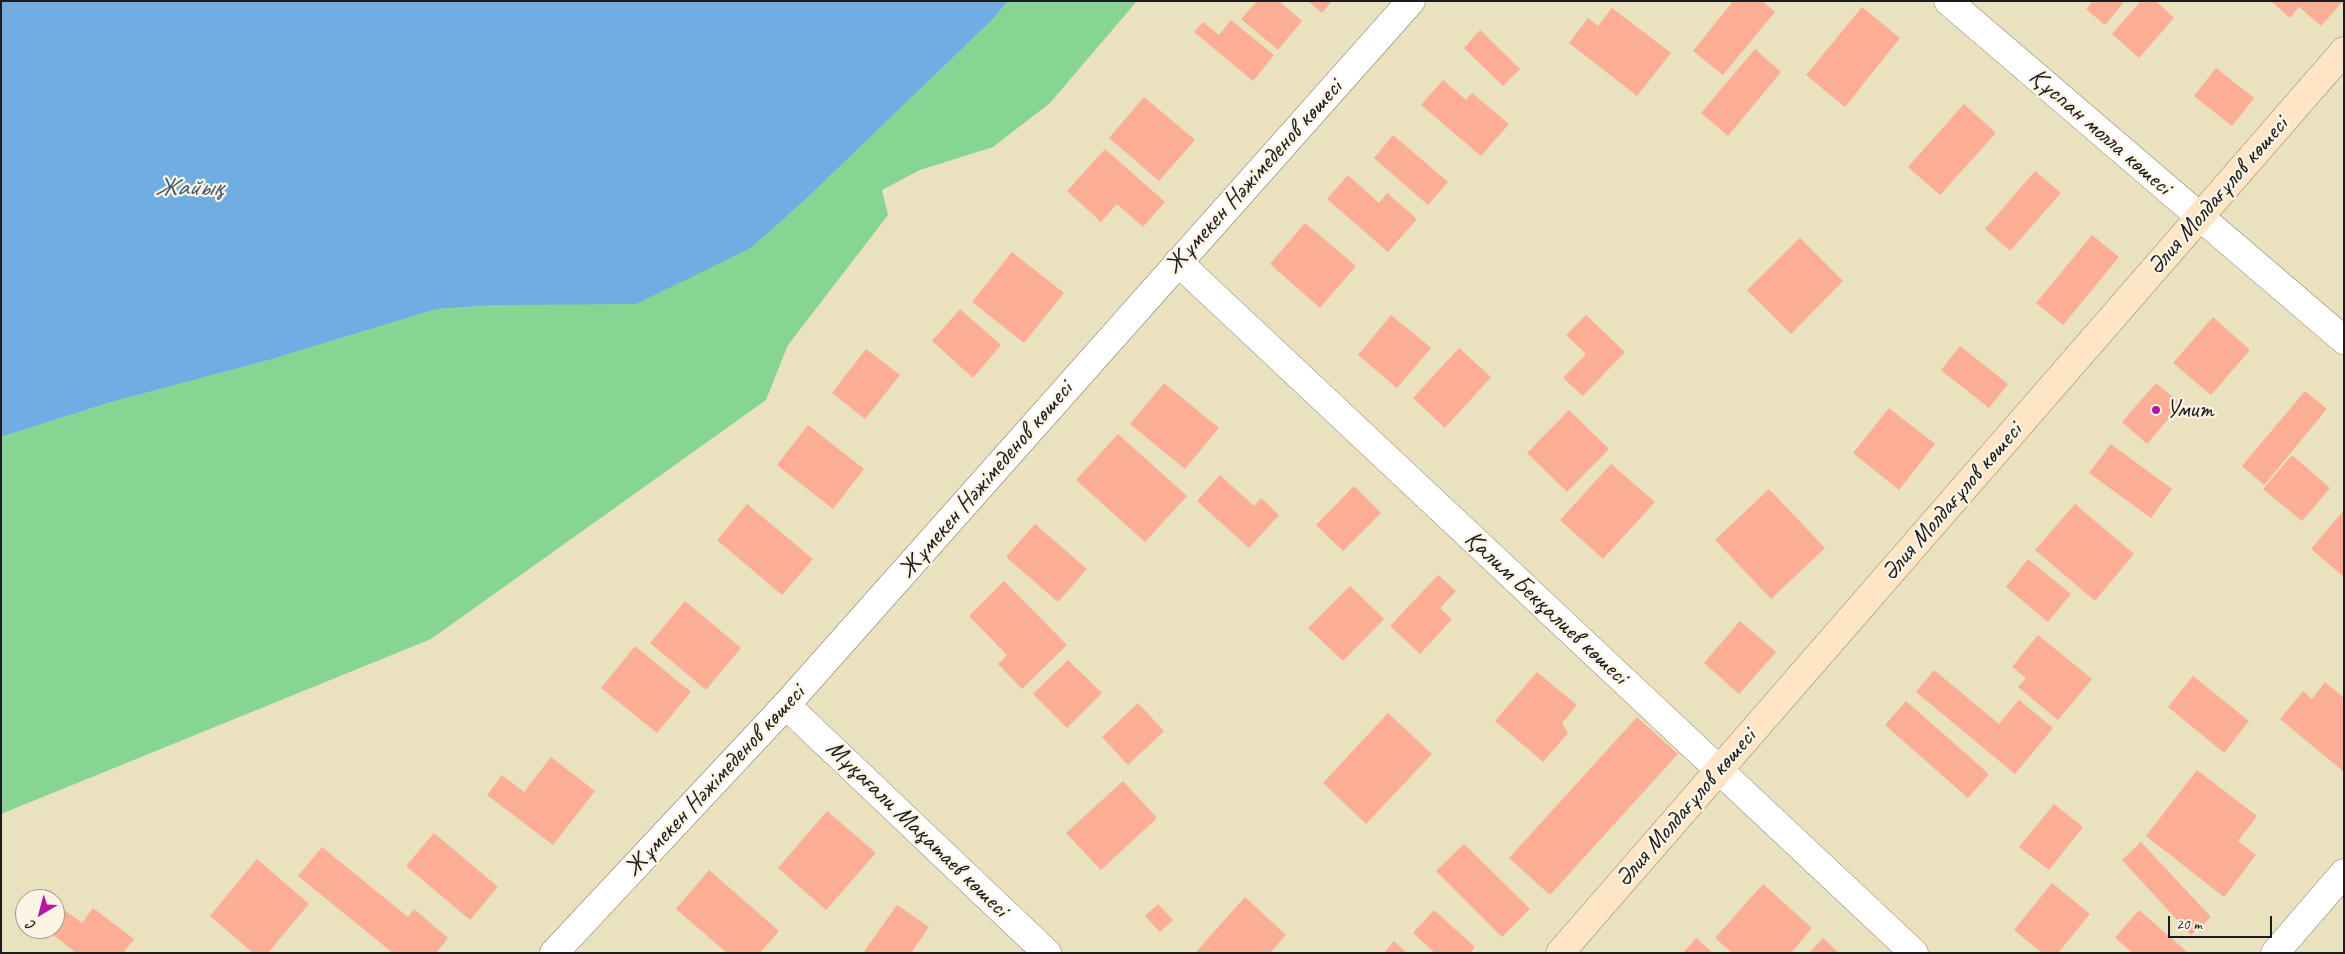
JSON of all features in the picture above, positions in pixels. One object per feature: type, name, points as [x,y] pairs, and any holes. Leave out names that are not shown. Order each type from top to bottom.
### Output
[{"type":"main road","name":"Әлия Молдағұлов көшесі","points":[[1560,953],[2344,51]]},
{"type":"street","name":"Жұмекен Нәжімеденов көшесі","points":[[554,953],[786,705],[1411,1]]},
{"type":"street","name":"Құспан молла көшесі","points":[[1948,1],[2199,218],[2344,340]]},
{"type":"street","name":"Қалим Бекқалиев көшесі","points":[[1178,262],[1914,953]]},
{"type":"street","name":"Мұқағали Мақатаев көшесі","points":[[786,705],[1047,953]]},
{"type":"street","points":[[2275,953],[2344,873]]},
{"type":"green space","points":[[1008,1],[1137,1],[1050,103],[993,147],[920,170],[882,190],[888,215],[788,345],[766,400],[431,639],[1,814],[1,437],[108,403],[269,360],[437,309],[498,305],[751,248],[806,199],[993,19]]},
{"type":"water","name":"Жайық","points":[[1,1],[1008,1],[993,19],[806,199],[751,248],[636,304],[498,305],[437,309],[269,360],[108,403],[1,437]]},
{"type":"building","points":[[1257,1],[1279,1],[1302,21],[1278,50],[1241,19]]},
{"type":"building","points":[[1308,1],[1332,1],[1322,13]]},
{"type":"building","points":[[1733,1],[1762,1],[1775,12],[1723,75],[1693,51]]},
{"type":"building","points":[[2093,1],[2125,1],[2105,25],[2086,9]]},
{"type":"building","points":[[2141,1],[2156,1],[2174,18],[2139,58],[2112,34]]},
{"type":"building","points":[[2271,1],[2343,1],[2321,26],[2299,7],[2290,18]]},
{"type":"building","points":[[1862,7],[1900,38],[1845,107],[1806,75]]},
{"type":"building","points":[[1612,8],[1671,53],[1637,96],[1569,43],[1588,18],[1598,26]]},
{"type":"building","points":[[1231,20],[1274,55],[1253,81],[1194,32],[1203,22],[1219,35]]},
{"type":"building","points":[[1480,30],[1520,69],[1503,86],[1464,48]]},
{"type":"building","points":[[1755,49],[1781,72],[1728,136],[1701,113]]},
{"type":"building","points":[[2216,68],[2254,98],[2232,126],[2194,96]]},
{"type":"building","points":[[1443,80],[1466,100],[1472,93],[1509,124],[1481,156],[1421,105]]},
{"type":"building","points":[[1144,97],[1195,140],[1159,181],[1109,138]]},
{"type":"building","points":[[1964,104],[1996,133],[1940,195],[1908,167]]},
{"type":"building","points":[[1393,135],[1448,182],[1428,205],[1374,158]]},
{"type":"building","points":[[1105,149],[1165,202],[1143,227],[1117,204],[1101,222],[1067,191]]},
{"type":"building","points":[[2035,171],[2061,193],[2010,251],[1985,229]]},
{"type":"building","points":[[1348,175],[1379,203],[1387,193],[1417,219],[1388,252],[1327,199]]},
{"type":"building","points":[[1305,223],[1356,266],[1320,308],[1270,264]]},
{"type":"building","points":[[2092,235],[2119,257],[2063,325],[2036,303]]},
{"type":"building","points":[[1800,238],[1843,281],[1791,334],[1747,290]]},
{"type":"building","points":[[1012,252],[1064,293],[1024,343],[972,302]]},
{"type":"building","points":[[960,309],[1001,345],[973,378],[932,341]]},
{"type":"building","points":[[1391,315],[1431,348],[1397,388],[1358,355]]},
{"type":"building","points":[[1586,315],[1625,352],[1583,396],[1563,378],[1586,354],[1566,335]]},
{"type":"building","points":[[2213,317],[2250,350],[2211,395],[2173,363]]},
{"type":"building","points":[[1960,346],[2008,384],[1989,408],[1941,370]]},
{"type":"building","points":[[1459,348],[1491,377],[1445,428],[1413,398]]},
{"type":"building","points":[[866,349],[900,375],[865,419],[832,393]]},
{"type":"building","points":[[1164,383],[1219,428],[1185,469],[1130,424]]},
{"type":"building","points":[[2156,383],[2181,404],[2147,444],[2122,422]]},
{"type":"building","points":[[2305,391],[2327,409],[2264,485],[2242,466]]},
{"type":"building","points":[[1889,408],[1935,444],[1899,490],[1853,453]]},
{"type":"building","points":[[1569,410],[1609,449],[1567,492],[1527,453]]},
{"type":"building","points":[[808,425],[864,469],[833,509],[777,465]]},
{"type":"building","points":[[1118,434],[1187,496],[1145,542],[1076,480]]},
{"type":"building","points":[[2111,444],[2172,489],[2151,518],[2089,473]]},
{"type":"building","points":[[2292,455],[2330,488],[2302,521],[2263,489]]},
{"type":"building","points":[[1611,464],[1655,502],[1603,559],[1560,520]]},
{"type":"building","points":[[1220,475],[1254,506],[1261,498],[1279,515],[1249,548],[1197,501]]},
{"type":"building","points":[[1354,486],[1381,513],[1343,551],[1316,525]]},
{"type":"building","points":[[1769,489],[1825,548],[1771,599],[1715,540]]},
{"type":"building","points":[[747,504],[813,559],[782,595],[717,540]]},
{"type":"building","points":[[2075,504],[2134,554],[2095,601],[2035,550]]},
{"type":"building","points":[[2344,510],[2344,577],[2311,549]]},
{"type":"building","points":[[1035,524],[1087,569],[1058,602],[1006,557]]},
{"type":"building","points":[[2028,559],[2071,594],[2048,622],[2006,587]]},
{"type":"building","points":[[1438,575],[1456,591],[1440,608],[1452,619],[1420,654],[1390,626]]},
{"type":"building","points":[[1004,581],[1067,645],[1022,689],[998,664],[1007,655],[969,616]]},
{"type":"building","points":[[1350,586],[1384,619],[1343,661],[1308,628]]},
{"type":"building","points":[[685,601],[741,648],[706,690],[650,643]]},
{"type":"building","points":[[1740,621],[1776,652],[1739,694],[1704,663]]},
{"type":"building","points":[[2038,635],[2092,679],[2058,720],[2018,687],[2026,678],[2012,667]]},
{"type":"building","points":[[635,646],[691,692],[657,733],[601,688]]},
{"type":"building","points":[[1068,660],[1102,693],[1067,728],[1033,694]]},
{"type":"building","points":[[1934,670],[1999,724],[2019,700],[2053,728],[2015,774],[1916,692]]},
{"type":"building","points":[[1537,672],[1577,705],[1562,723],[1568,733],[1543,762],[1495,721]]},
{"type":"building","points":[[2193,676],[2249,721],[2224,753],[2168,707]]},
{"type":"building","points":[[2325,682],[2344,698],[2344,772],[2280,719],[2303,691],[2312,699]]},
{"type":"building","points":[[1906,701],[1989,774],[1968,798],[1885,725]]},
{"type":"building","points":[[1138,703],[1164,731],[1128,765],[1102,737]]},
{"type":"building","points":[[1388,713],[1432,754],[1366,824],[1323,783]]},
{"type":"building","points":[[1637,717],[1678,754],[1550,895],[1509,858]]},
{"type":"building","points":[[551,757],[595,791],[553,845],[487,795],[502,775],[524,792]]},
{"type":"building","points":[[2197,770],[2257,816],[2238,841],[2256,855],[2224,897],[2146,836]]},
{"type":"building","points":[[1123,781],[1157,818],[1101,870],[1066,833]]},
{"type":"building","points":[[2054,804],[2083,827],[2049,870],[2019,847]]},
{"type":"building","points":[[827,811],[876,853],[826,910],[778,868]]},
{"type":"building","points":[[434,833],[498,887],[470,920],[406,866]]},
{"type":"building","points":[[2141,842],[2211,917],[2191,935],[2122,860]]},
{"type":"building","points":[[1464,844],[1530,909],[1502,937],[1436,871]]},
{"type":"building","points":[[322,847],[408,917],[414,909],[448,938],[436,953],[393,953],[298,876]]},
{"type":"building","points":[[257,859],[309,904],[268,953],[253,953],[210,916]]},
{"type":"building","points":[[709,870],[779,931],[760,953],[727,953],[676,909]]},
{"type":"building","points":[[2052,883],[2090,914],[2058,953],[2042,953],[2014,930]]},
{"type":"building","points":[[1763,884],[1812,928],[1791,953],[1732,953],[1715,938]]},
{"type":"building","points":[[1245,897],[1286,935],[1270,953],[1195,953]]},
{"type":"building","points":[[1158,904],[1173,920],[1160,932],[1145,916]]},
{"type":"building","points":[[897,905],[929,927],[911,953],[863,953]]},
{"type":"building","points":[[93,908],[134,939],[123,953],[76,953],[58,939],[65,939],[65,910],[82,923]]},
{"type":"building","points":[[1434,910],[1475,947],[1470,953],[1435,953],[1413,933]]},
{"type":"building","points":[[2139,910],[2186,951],[2185,953],[2133,953],[2115,938]]},
{"type":"building","points":[[1696,938],[1713,953],[1683,953]]},
{"type":"building","points":[[1823,938],[1839,953],[1809,953]]},
{"type":"building","points":[[1394,941],[1407,953],[1384,953]]},
{"type":"place","name":"Умит","points":[[2156,410]]}]
